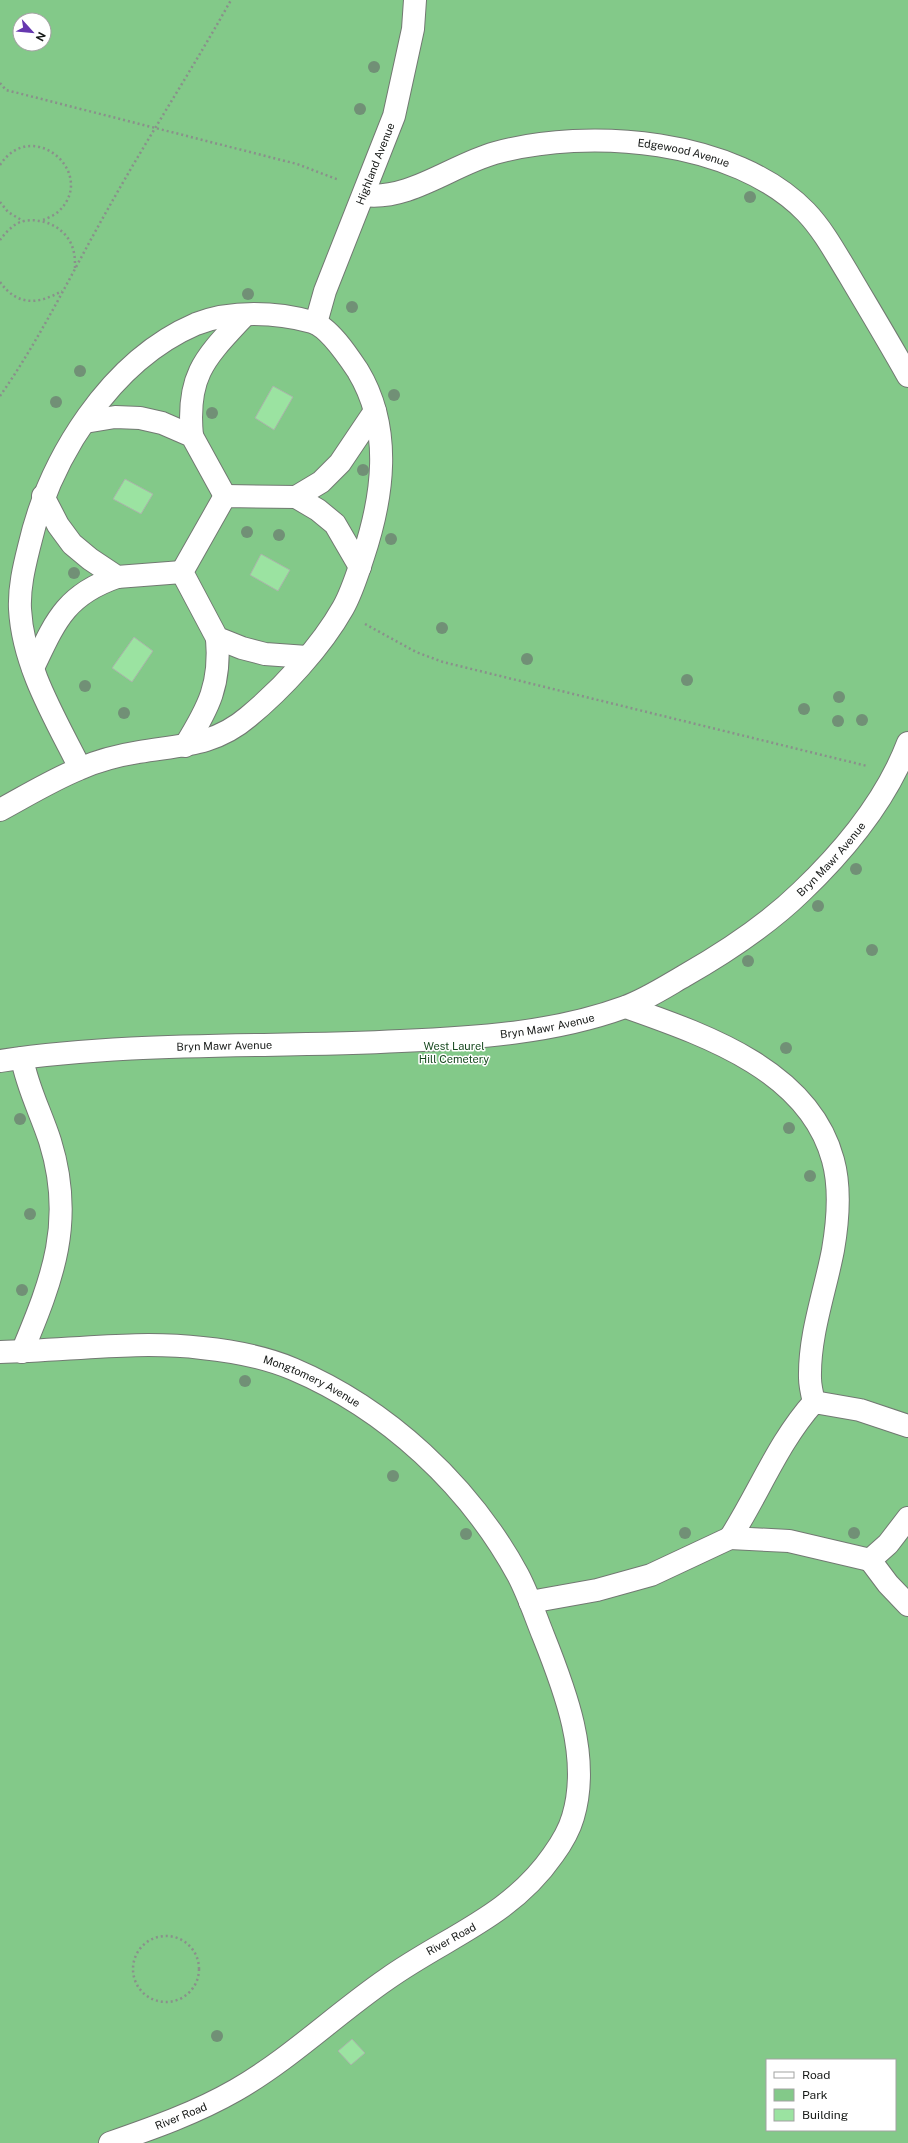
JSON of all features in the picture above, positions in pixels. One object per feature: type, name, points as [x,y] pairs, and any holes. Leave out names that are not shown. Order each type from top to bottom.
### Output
[{"type":"lane","name":"Highland Avenue","points":[[316,323],[325,291],[365,193],[394,116],[413,29],[415,0]]},
{"type":"lane","name":"Edgewood Avenue","points":[[365,193],[377,197],[391,195],[408,190],[466,163],[494,153],[545,143],[606,141],[654,145],[692,152],[721,161],[770,184],[792,199],[806,212],[836,252],[908,376]]},
{"type":"lane","points":[[225,496],[192,436],[190,403],[193,387],[202,366],[216,346],[245,315]]},
{"type":"lane","points":[[0,810],[80,768],[136,752],[186,746],[229,731],[248,717],[307,657],[341,610],[353,588],[370,535],[382,475],[382,447],[374,411],[364,382],[348,356],[316,323],[275,315],[245,315],[200,323],[172,336],[139,360],[110,388],[69,445],[43,496],[24,570],[20,605],[23,635],[33,668],[80,768]]},
{"type":"lane","points":[[296,497],[320,482],[340,463],[374,411]]},
{"type":"lane","points":[[85,422],[115,417],[140,418],[162,424],[192,436]]},
{"type":"lane","points":[[43,496],[58,525],[72,544],[90,559],[117,577]]},
{"type":"lane","points":[[225,496],[296,497],[318,510],[335,524],[360,567]]},
{"type":"lane","points":[[182,572],[225,496]]},
{"type":"lane","points":[[33,668],[62,613],[77,597],[96,584],[117,577],[182,572]]},
{"type":"lane","points":[[182,572],[217,638],[219,662],[214,688],[202,718],[186,746]]},
{"type":"lane","points":[[217,638],[242,648],[265,654],[307,657]]},
{"type":"lane","name":"Bryn Mawr Avenue","points":[[0,1061],[22,1058],[174,1047],[330,1045],[445,1039],[500,1034],[550,1027],[626,1007],[671,984],[716,958],[752,933],[786,906],[823,870],[860,827],[894,776],[908,743]]},
{"type":"lane","points":[[626,1007],[685,1028],[720,1044],[775,1077],[794,1094],[813,1116],[826,1139],[835,1168],[838,1186],[837,1212],[833,1249],[811,1356],[810,1379],[814,1402]]},
{"type":"lane","points":[[22,1058],[26,1079],[50,1140],[59,1173],[62,1204],[60,1237],[53,1271],[22,1352]]},
{"type":"lane","name":"Mongtomery Avenue","points":[[0,1352],[143,1346],[184,1346],[204,1348],[267,1360],[306,1375],[365,1409],[431,1461],[468,1501],[489,1530],[518,1575],[530,1602]]},
{"type":"lane","points":[[814,1402],[860,1410],[908,1426]]},
{"type":"lane","points":[[730,1538],[754,1500],[783,1443],[798,1419],[814,1402]]},
{"type":"lane","points":[[870,1560],[892,1539],[908,1518]]},
{"type":"lane","points":[[530,1602],[597,1590],[651,1575],[730,1538],[789,1541],[870,1560],[888,1584],[908,1605]]},
{"type":"lane","name":"River Road","points":[[110,2143],[178,2119],[239,2088],[273,2065],[385,1980],[417,1958],[490,1917],[510,1903],[546,1865],[562,1843],[573,1818],[578,1794],[579,1765],[575,1733],[566,1698],[530,1602]]},
{"type":"path","points":[[0,396],[37,339],[110,206],[231,0]]},
{"type":"path","points":[[0,83],[6,90],[297,164],[365,193]]},
{"type":"path","points":[[0,165],[14,150],[32,145],[49,149],[63,161],[70,177],[69,196],[59,211],[43,220],[23,221],[10,228],[0,240]]},
{"type":"path","points":[[0,202],[8,212],[23,221]]},
{"type":"path","points":[[43,220],[57,227],[68,238],[74,252],[75,269]]},
{"type":"path","points":[[0,282],[13,296],[29,302],[46,300],[63,291]]},
{"type":"path","points":[[341,610],[416,652],[443,662],[855,762],[894,776]]},
{"type":"path","points":[[163,1937],[173,1937],[184,1941],[192,1948],[197,1958],[199,1968],[198,1979],[193,1989],[185,1996],[175,2001],[164,2002],[154,2000],[145,1994],[138,1985],[134,1975],[134,1965],[137,1954],[152,1940],[163,1937]]},
{"type":"green space","name":"West Laurel Hill Cemetery","points":[[0,0],[908,0],[908,2143],[0,2143]]},
{"type":"building","points":[[273,386],[293,397],[274,430],[255,418]]},
{"type":"building","points":[[125,479],[153,494],[141,514],[113,499]]},
{"type":"building","points":[[261,554],[290,570],[278,591],[250,575]]},
{"type":"building","points":[[134,637],[153,651],[132,682],[112,668]]},
{"type":"building","points":[[352,2039],[365,2053],[351,2065],[338,2051]]}]
